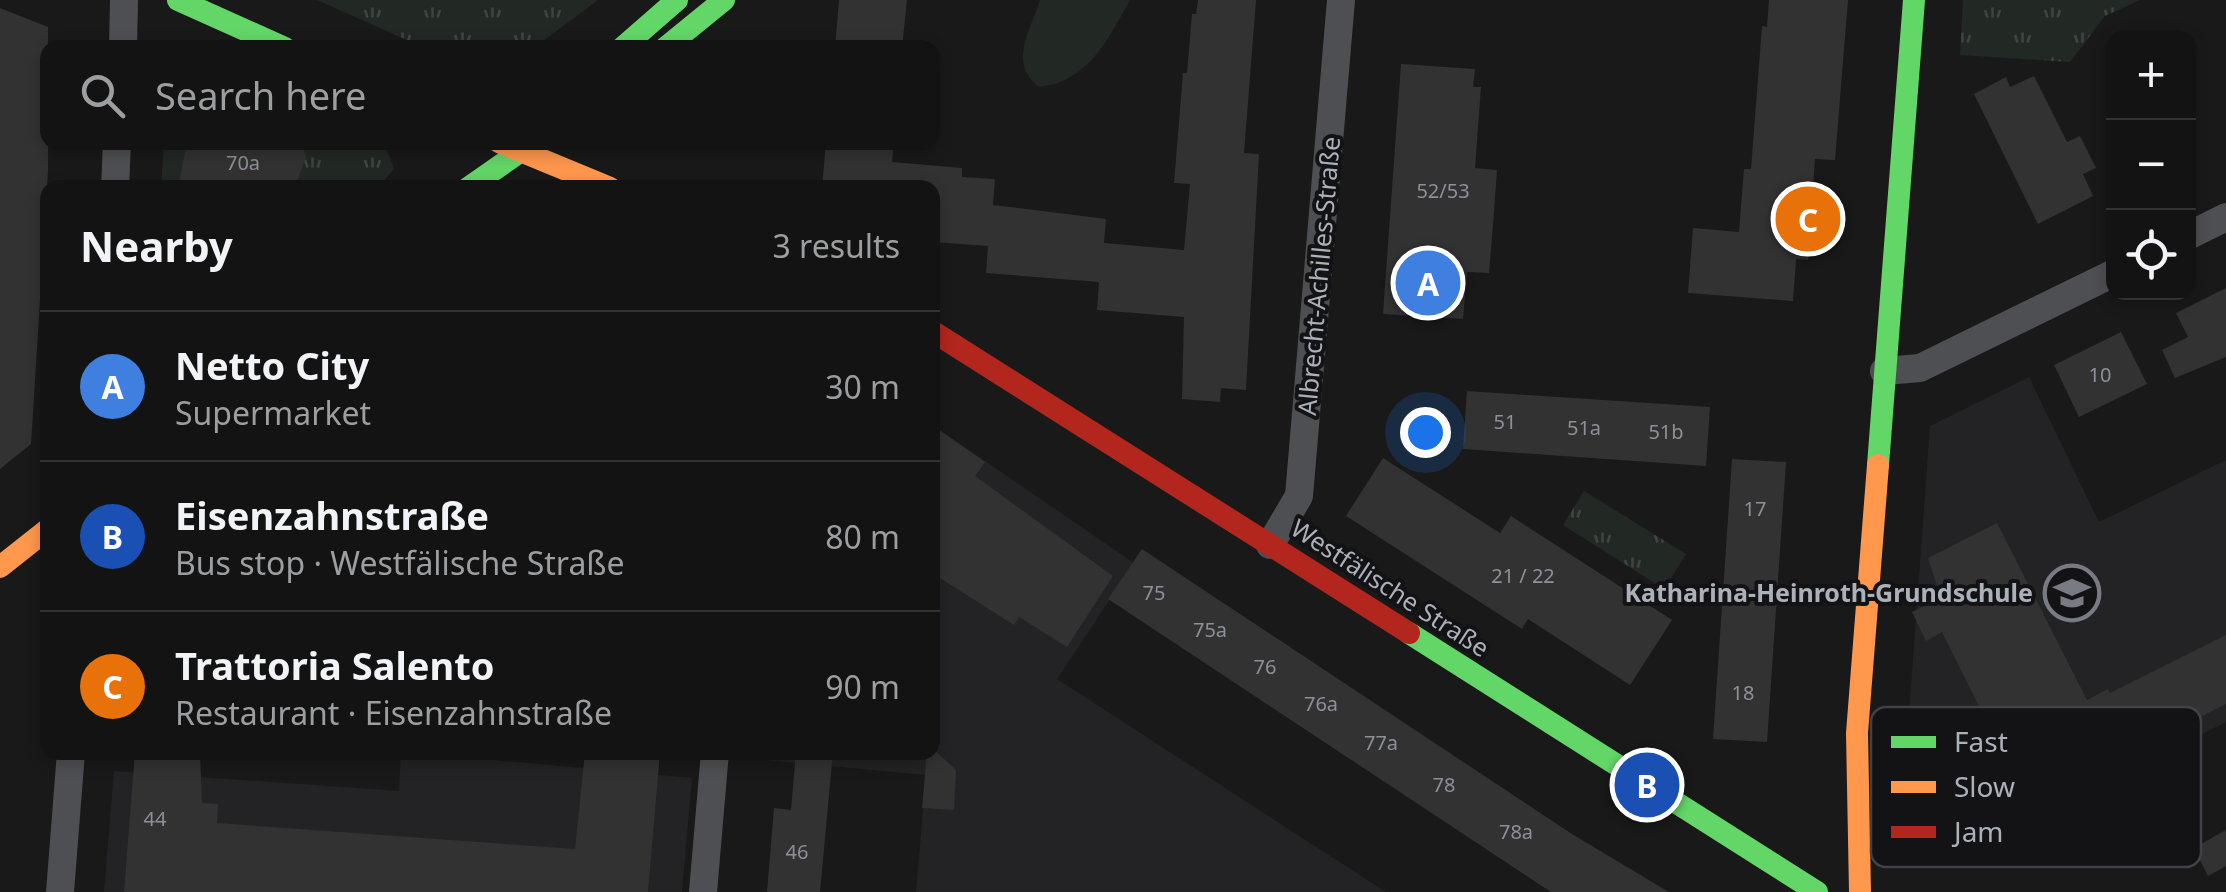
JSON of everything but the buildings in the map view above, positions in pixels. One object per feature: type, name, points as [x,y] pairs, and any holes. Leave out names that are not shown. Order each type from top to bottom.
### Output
[{"type":"street","points":[[123,40],[124,0]]},
{"type":"street","points":[[178,0],[267,40]]},
{"type":"street","points":[[631,40],[678,0]]},
{"type":"street","points":[[675,40],[724,0]]},
{"type":"street","name":"Albrecht-Achilles-Straße","points":[[1270,545],[1299,496],[1341,0]]},
{"type":"street","points":[[1860,892],[1858,733],[1914,0]]},
{"type":"street","points":[[115,180],[117,150]]},
{"type":"street","points":[[478,180],[514,150]]},
{"type":"street","points":[[530,150],[593,180]]},
{"type":"street","points":[[2196,232],[2226,217]]},
{"type":"street","points":[[1884,371],[1920,368],[2106,276]]},
{"type":"street","name":"Westfälische Straße","points":[[940,337],[1817,892]]},
{"type":"street","points":[[0,567],[40,535]]},
{"type":"street","points":[[60,892],[70,760]]},
{"type":"street","points":[[703,892],[714,760]]},
{"type":"shaded area","name":"Katharina-Heinroth-Grundschule","points":[[2029,377],[2099,522],[2226,460],[2226,722],[2201,735],[2201,707],[1910,707],[1930,426]]},
{"type":"shaded area","points":[[940,430],[1134,563],[1057,679],[1386,892],[916,892],[926,775],[766,760],[940,760]]},
{"type":"shaded area","points":[[401,760],[494,760],[692,778],[682,892],[104,892],[114,771],[399,791]]},
{"type":"green space","points":[[317,0],[598,0],[544,40],[407,40]]},
{"type":"green space","points":[[1040,0],[1130,0],[1105,43],[1084,67],[1071,77],[1039,87],[1029,78],[1023,57]]},
{"type":"green space","points":[[1963,0],[2140,0],[2105,16],[2070,62],[1960,55]]},
{"type":"green space","points":[[164,150],[387,150],[394,169],[384,180],[162,180]]},
{"type":"green space","points":[[1584,491],[1686,554],[1664,589],[1563,525]]},
{"type":"traffic: fast","points":[[178,0],[267,40]]},
{"type":"traffic: fast","points":[[631,40],[677,0]]},
{"type":"traffic: fast","points":[[675,40],[724,0]]},
{"type":"traffic: fast","points":[[1878,465],[1914,0]]},
{"type":"traffic: fast","points":[[479,180],[523,150]]},
{"type":"traffic: fast","points":[[1409,633],[1817,892]]},
{"type":"traffic: slow","points":[[518,150],[591,180]]},
{"type":"traffic: slow","points":[[1860,892],[1857,733],[1878,465]]},
{"type":"traffic: slow","points":[[0,567],[40,535]]},
{"type":"traffic: jam","points":[[940,336],[1409,633]]},
{"type":"place","name":"Trattoria Salento","points":[[1808,219]]},
{"type":"place","name":"Netto City","points":[[1428,283]]},
{"type":"place","name":"Katharina-Heinroth-Grundschule","points":[[2072,593]]},
{"type":"place","name":"Eisenzahnstraße","points":[[1647,785]]}]
